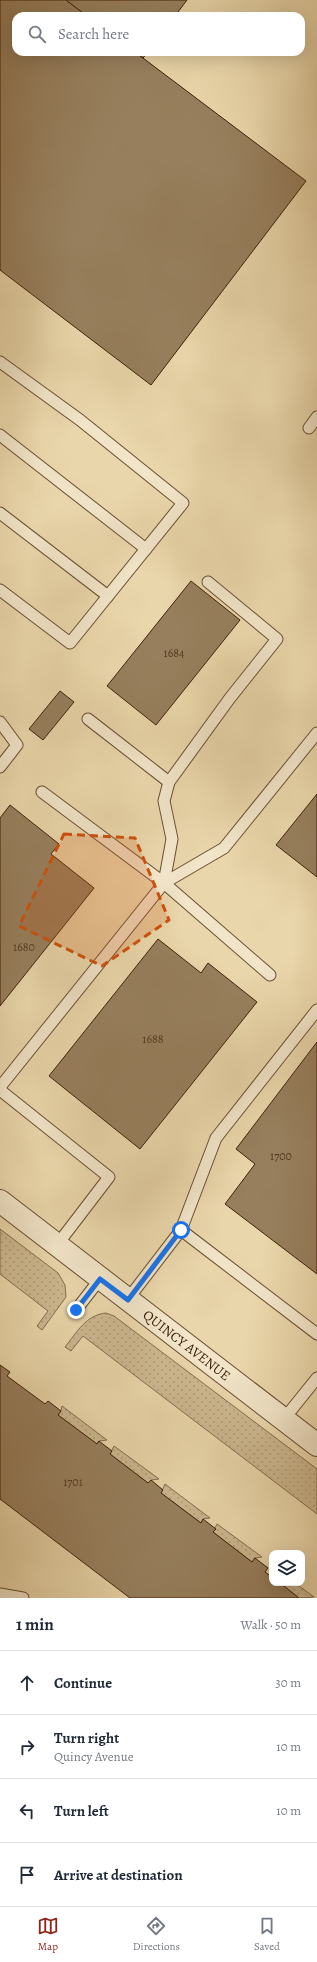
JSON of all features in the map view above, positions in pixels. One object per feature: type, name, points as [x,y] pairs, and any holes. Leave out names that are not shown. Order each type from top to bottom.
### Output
[{"type":"street","name":"QUINCY AVENUE","points":[[0,1201],[317,1445]]},
{"type":"lane","points":[[0,362],[80,420],[182,503],[70,643],[0,590]]},
{"type":"lane","points":[[309,428],[317,417]]},
{"type":"lane","points":[[0,435],[146,548]]},
{"type":"lane","points":[[0,513],[108,596]]},
{"type":"lane","points":[[164,883],[172,839],[164,801],[169,782],[230,698],[277,639],[208,582]]},
{"type":"lane","points":[[88,719],[169,782]]},
{"type":"lane","points":[[0,722],[17,745],[0,767]]},
{"type":"lane","points":[[0,1087],[164,883],[224,848],[317,733]]},
{"type":"lane","points":[[42,792],[164,883],[270,975]]},
{"type":"lane","points":[[128,1300],[181,1230],[216,1138],[317,1010]]},
{"type":"lane","points":[[0,1090],[109,1177],[57,1245]]},
{"type":"lane","points":[[181,1230],[317,1334]]},
{"type":"lane","points":[[76,1310],[100,1279]]},
{"type":"lane","points":[[284,1419],[317,1378]]},
{"type":"lane","points":[[0,1594],[23,1598]]},
{"type":"highlighted area","points":[[64,834],[135,838],[169,920],[102,966],[19,926]]},
{"type":"shaded area","points":[[0,1229],[58,1273],[65,1285],[66,1297],[42,1330],[37,1326],[48,1311],[0,1274]]},
{"type":"shaded area","points":[[106,1313],[114,1316],[317,1469],[317,1514],[83,1336],[71,1351],[65,1347],[82,1325],[99,1314]]},
{"type":"shaded area","points":[[62,1406],[107,1440],[99,1441],[97,1444],[58,1415]]},
{"type":"shaded area","points":[[114,1446],[159,1479],[151,1480],[148,1483],[110,1454]]},
{"type":"shaded area","points":[[165,1484],[210,1518],[203,1519],[201,1523],[161,1493]]},
{"type":"shaded area","points":[[217,1524],[262,1557],[255,1558],[252,1562],[213,1532]]},
{"type":"shaded area","points":[[284,1586],[299,1586],[314,1597],[299,1598]]},
{"type":"building","points":[[0,0],[66,0],[82,12],[12,12],[12,56],[140,56],[306,181],[151,385],[0,270]]},
{"type":"building","points":[[66,0],[187,0],[178,12],[82,12]]},
{"type":"building","points":[[191,581],[240,620],[156,725],[107,686]]},
{"type":"building","points":[[60,691],[74,702],[43,740],[29,729]]},
{"type":"building","points":[[317,794],[317,877],[276,845]]},
{"type":"building","points":[[10,805],[59,844],[51,854],[94,888],[0,1006],[0,818]]},
{"type":"building","points":[[158,939],[201,973],[208,963],[257,1002],[140,1149],[49,1076]]},
{"type":"building","points":[[317,1042],[317,1274],[225,1204],[255,1164],[236,1149]]},
{"type":"building","points":[[0,1365],[10,1372],[7,1376],[45,1404],[48,1401],[61,1411],[58,1415],[97,1444],[99,1441],[112,1451],[110,1454],[148,1483],[151,1480],[163,1490],[161,1493],[201,1523],[203,1519],[216,1529],[213,1532],[252,1562],[255,1558],[268,1568],[265,1572],[269,1575],[269,1586],[284,1586],[299,1598],[130,1598],[0,1499]]},
{"type":"route","points":[[76,1310],[100,1279],[128,1300],[181,1230]]}]
